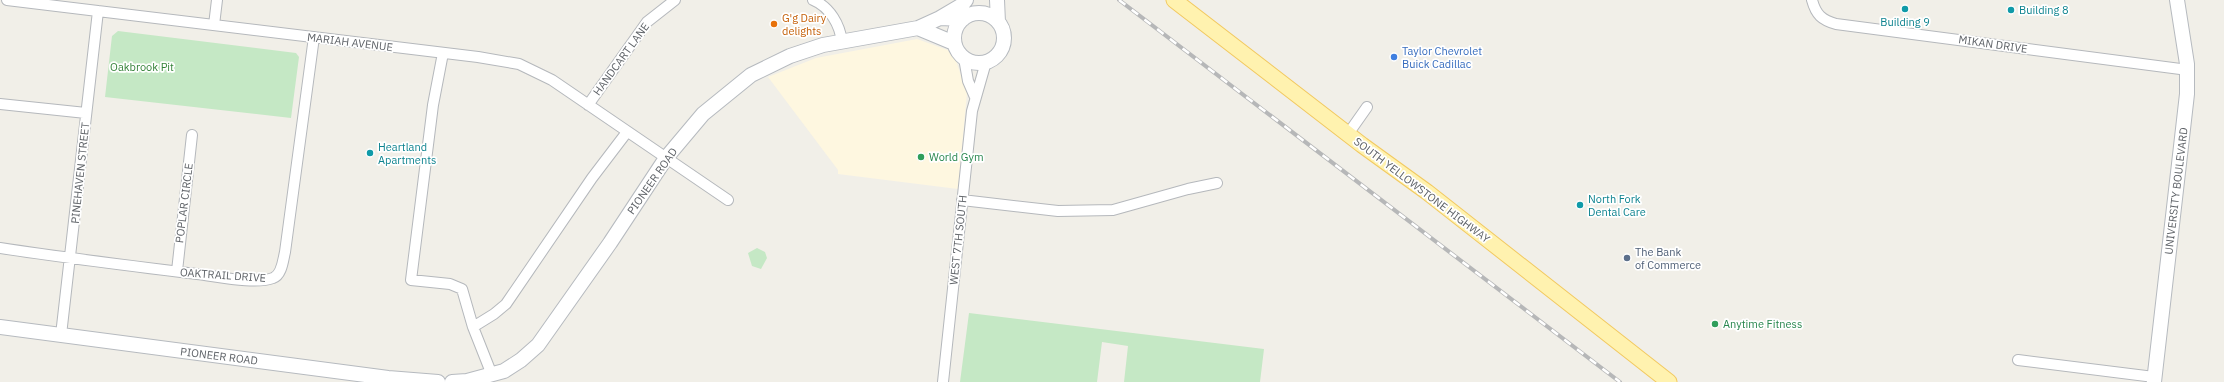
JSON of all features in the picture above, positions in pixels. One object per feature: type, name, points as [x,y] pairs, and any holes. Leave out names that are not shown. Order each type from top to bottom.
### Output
[{"type":"main road","name":"SOUTH YELLOWSTONE HIGHWAY","points":[[1174,0],[1348,134],[1427,192],[1669,382]]},
{"type":"street","name":"MARIAH AVENUE","points":[[7,0],[443,53],[519,64],[552,80],[728,200]]},
{"type":"street","points":[[214,25],[217,0]]},
{"type":"street","name":"HANDCART LANE","points":[[588,105],[647,22],[675,0]]},
{"type":"street","points":[[813,0],[818,2],[831,15],[840,29],[842,42]]},
{"type":"street","points":[[940,18],[962,5],[966,0]]},
{"type":"street","points":[[967,16],[989,14],[998,22],[1004,34],[1003,42],[995,57],[986,62],[971,62],[964,58],[958,52],[954,43],[955,29],[980,0]]},
{"type":"street","points":[[997,0],[998,22]]},
{"type":"street","name":"MIKAN DRIVE","points":[[1812,0],[1815,10],[1822,20],[1836,24],[2188,70]]},
{"type":"street","name":"UNIVERSITY BOULEVARD","points":[[2154,380],[2185,119],[2188,70],[2176,0]]},
{"type":"street","name":"PINEHAVEN STREET","points":[[61,335],[98,11]]},
{"type":"street","name":"PIONEER ROAD","points":[[452,382],[467,382],[498,377],[538,345],[610,243],[666,158],[703,114],[751,75],[790,56],[842,42],[918,28],[940,18],[967,16]]},
{"type":"street","points":[[918,28],[954,43]]},
{"type":"street","name":"OAKTRAIL DRIVE","points":[[0,248],[70,259],[256,280],[270,279],[278,274],[285,252],[314,37]]},
{"type":"street","points":[[443,53],[433,105],[411,280],[450,284],[462,289],[473,327],[498,377]]},
{"type":"street","name":"WEST 7TH SOUTH","points":[[964,58],[968,81],[975,97]]},
{"type":"street","name":"WEST 7TH SOUTH","points":[[943,382],[962,200],[975,97],[986,62]]},
{"type":"street","points":[[0,104],[86,113]]},
{"type":"street","points":[[1348,134],[1367,107]]},
{"type":"street","points":[[473,327],[494,314],[506,304],[592,178],[627,132]]},
{"type":"street","name":"POPLAR CIRCLE","points":[[177,271],[192,136]]},
{"type":"street","points":[[962,200],[1058,211],[1113,210],[1188,189],[1217,183]]},
{"type":"street","name":"PIONEER ROAD","points":[[0,327],[388,378],[438,382]]},
{"type":"street","points":[[2018,360],[2154,380]]},
{"type":"shaded area","points":[[917,39],[953,52],[967,93],[958,189],[838,174],[838,170],[768,77],[816,58]]},
{"type":"green space","name":"Oakbrook Pit","points":[[118,31],[296,53],[299,57],[291,118],[105,97],[112,36]]},
{"type":"green space","points":[[757,248],[765,252],[767,258],[761,269],[752,266],[748,253]]},
{"type":"green space","points":[[969,313],[1264,349],[1260,382],[1124,382],[1128,346],[1102,342],[1097,382],[960,382]]},
{"type":"railway","points":[[1119,0],[1620,382]]},
{"type":"place","name":"Building 9","points":[[1905,9]]},
{"type":"place","name":"Building 8","points":[[2011,10]]},
{"type":"place","name":"G'g Dairy delights","points":[[774,24]]},
{"type":"place","name":"Taylor Chevrolet Buick Cadillac","points":[[1394,57]]},
{"type":"place","name":"Heartland Apartments","points":[[370,153]]},
{"type":"place","name":"World Gym","points":[[921,157]]},
{"type":"place","name":"North Fork Dental Care","points":[[1580,205]]},
{"type":"place","name":"The Bank of Commerce","points":[[1627,258]]},
{"type":"place","name":"Anytime Fitness","points":[[1715,324]]}]
